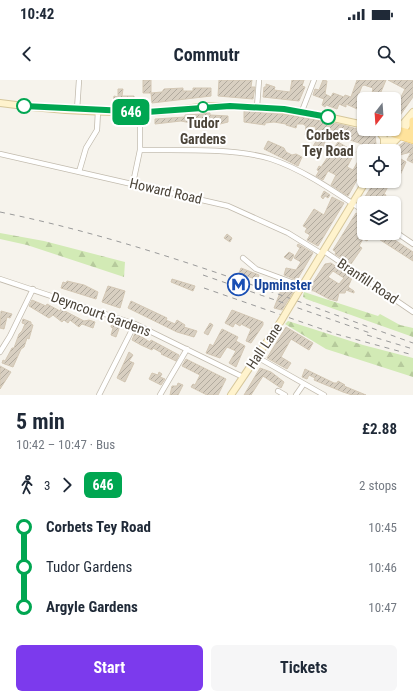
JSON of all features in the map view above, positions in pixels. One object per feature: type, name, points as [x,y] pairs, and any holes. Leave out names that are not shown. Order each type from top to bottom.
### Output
[{"type":"main road","points":[[0,103],[77,110],[140,112],[160,112],[206,106],[257,107],[302,111],[357,123]]},
{"type":"main road","points":[[401,127],[413,112]]},
{"type":"main road","points":[[401,128],[413,116]]},
{"type":"main road","points":[[401,132],[413,133],[413,121]]},
{"type":"main road","points":[[401,134],[413,140]]},
{"type":"main road","name":"Hall Lane","points":[[231,395],[281,321],[362,188]]},
{"type":"street","points":[[77,110],[79,80]]},
{"type":"street","points":[[257,107],[259,80]]},
{"type":"street","points":[[302,111],[314,80]]},
{"type":"street","points":[[79,172],[86,148],[96,130],[98,111]]},
{"type":"street","points":[[133,184],[140,150],[140,112]]},
{"type":"street","points":[[140,150],[184,150],[263,157],[286,165],[357,207]]},
{"type":"street","name":"Howard Road","points":[[0,154],[235,208],[288,233],[323,252]]},
{"type":"street","points":[[401,236],[413,244]]},
{"type":"street","name":"Branfill Road","points":[[323,252],[413,312]]},
{"type":"street","points":[[243,258],[256,269],[302,286]]},
{"type":"street","name":"Deyncourt Gardens","points":[[0,278],[135,324],[243,377]]},
{"type":"street","points":[[0,352],[10,336],[33,289]]},
{"type":"street","points":[[99,395],[135,324]]},
{"type":"street","points":[[160,395],[187,349]]},
{"type":"street","points":[[257,357],[303,385],[324,395]]},
{"type":"street","points":[[296,395],[303,385]]},
{"type":"street","points":[[278,391],[285,395]]},
{"type":"green space","points":[[0,233],[44,241],[125,262],[124,277],[27,245],[0,239]]},
{"type":"green space","points":[[304,292],[378,316],[380,314],[400,325],[413,328],[413,337],[306,299],[303,297]]},
{"type":"green space","points":[[288,321],[363,345],[413,358],[413,377],[326,349],[285,324]]},
{"type":"building","points":[[143,80],[151,80],[151,93],[143,93]]},
{"type":"building","points":[[219,80],[252,80],[251,87],[255,87],[253,99],[218,96]]},
{"type":"building","points":[[292,80],[304,80],[302,86],[305,87],[299,101],[263,97],[264,87],[266,87],[266,84],[275,87],[274,90],[290,92]]},
{"type":"building","points":[[323,80],[327,81],[325,94],[331,97],[333,93],[344,97],[345,95],[351,97],[357,80],[386,80],[381,92],[372,92],[373,88],[364,85],[362,86],[360,92],[357,92],[357,109],[346,104],[346,107],[339,104],[337,109],[326,105],[325,107],[322,105],[324,99],[313,95],[315,89],[319,90]]},
{"type":"building","points":[[388,80],[413,80],[413,97],[401,114],[401,97],[405,89]]},
{"type":"building","points":[[183,88],[183,91],[193,91],[193,88],[211,88],[211,96],[152,103],[151,93],[162,92],[164,89]]},
{"type":"building","points":[[118,89],[123,89],[122,96],[134,96],[135,105],[113,103],[114,96],[118,97]]},
{"type":"building","points":[[244,111],[289,115],[357,129],[357,136],[375,136],[376,144],[362,144],[341,137],[340,140],[317,135],[315,134],[316,127],[309,126],[308,136],[305,135],[306,126],[303,124],[297,124],[296,128],[286,124],[274,122],[265,123],[265,125],[244,122]]},
{"type":"building","points":[[210,113],[210,115],[228,116],[228,122],[220,124],[220,122],[212,122],[212,119],[196,118],[196,124],[181,121],[155,124],[155,119],[185,117],[185,115]]},
{"type":"building","points":[[318,138],[325,142],[322,152],[312,148]]},
{"type":"building","points":[[268,141],[284,148],[286,152],[292,155],[296,154],[302,157],[298,166],[264,149]]},
{"type":"building","points":[[338,142],[355,152],[347,167],[353,170],[357,163],[357,180],[348,196],[331,185],[336,175],[328,171],[323,180],[316,176],[319,171],[317,170],[319,166],[321,167]]},
{"type":"building","points":[[404,142],[413,145],[413,163],[407,160],[411,152],[401,155],[401,144]]},
{"type":"building","points":[[401,159],[406,162],[401,173]]},
{"type":"building","points":[[371,188],[387,188],[384,194],[386,196],[365,196]]},
{"type":"building","points":[[324,191],[330,195],[328,198],[325,196],[323,199],[321,197]]},
{"type":"building","points":[[332,197],[344,203],[318,246],[307,240],[310,235],[305,232],[307,228],[303,226],[314,209],[324,215]]},
{"type":"building","points":[[357,214],[357,240],[362,240],[359,246],[362,248],[351,264],[335,254],[336,252],[333,250]]},
{"type":"building","points":[[227,234],[232,238],[230,242],[224,238]]},
{"type":"building","points":[[380,240],[395,240],[413,252],[413,261]]},
{"type":"building","points":[[298,244],[313,253],[297,280],[284,275],[286,268],[296,270],[301,262],[294,258],[300,248],[297,246]]},
{"type":"building","points":[[289,252],[294,255],[291,261],[284,257]]},
{"type":"building","points":[[331,263],[352,278],[348,287],[354,291],[354,293],[346,290],[345,293],[339,293],[337,301],[308,290],[325,264]],"holes":[[[333,271],[344,278],[339,284],[328,277]]]},
{"type":"building","points":[[241,268],[259,275],[258,278],[255,279],[239,273]]},
{"type":"building","points":[[172,279],[195,286],[193,291],[171,282]]},
{"type":"building","points":[[67,281],[84,285],[98,292],[96,299],[61,288],[63,282],[66,283]]},
{"type":"building","points":[[283,285],[295,289],[282,310],[274,308]]},
{"type":"building","points":[[108,286],[125,291],[120,308],[102,302]]},
{"type":"building","points":[[32,300],[46,306],[47,304],[60,311],[61,309],[84,321],[89,320],[95,322],[93,328],[82,324],[79,327],[70,320],[68,323],[64,320],[62,322],[53,315],[49,318],[29,306]]},
{"type":"building","points":[[131,301],[167,318],[166,320],[175,324],[177,320],[185,325],[184,327],[197,331],[194,337],[177,332],[128,308]]},
{"type":"building","points":[[232,310],[263,322],[263,325],[251,343],[246,341],[251,329],[241,324],[240,326],[235,323],[233,327],[225,323]]},
{"type":"building","points":[[1,311],[12,314],[10,318],[7,317],[4,329],[0,328]]},
{"type":"building","points":[[23,319],[31,322],[33,325],[29,339],[27,338],[24,347],[21,349],[13,367],[2,363],[3,360],[5,361],[12,348],[14,348],[19,334],[25,324],[22,323]]},
{"type":"building","points":[[115,321],[120,323],[116,337],[111,335],[113,328],[111,327],[112,323],[115,324]]},
{"type":"building","points":[[210,323],[213,325],[208,335],[204,333]]},
{"type":"building","points":[[286,327],[313,343],[309,350],[291,339],[281,357],[291,363],[287,369],[267,358]]},
{"type":"building","points":[[222,329],[238,337],[236,341],[245,346],[236,367],[229,363],[236,351],[227,347],[220,358],[206,353],[210,344],[213,346]]},
{"type":"building","points":[[135,333],[150,342],[151,340],[179,355],[176,361],[161,354],[162,353],[153,348],[152,350],[132,340]]},
{"type":"building","points":[[129,352],[133,355],[129,361],[134,363],[125,382],[117,378]]},
{"type":"building","points":[[186,359],[226,379],[218,395],[207,395],[191,387],[193,384],[195,385],[200,375],[182,366]]},
{"type":"building","points":[[0,366],[11,372],[0,389]]},
{"type":"building","points":[[260,368],[271,372],[284,382],[281,388],[263,376],[251,395],[244,395]]},
{"type":"building","points":[[305,369],[334,383],[337,383],[338,381],[345,385],[344,386],[366,395],[352,395],[343,392],[314,380],[315,378],[309,375],[307,379],[302,377]]},
{"type":"building","points":[[159,372],[162,374],[160,377],[165,379],[161,385],[149,379],[152,373],[158,375]]},
{"type":"building","points":[[178,383],[183,385],[178,395],[170,395],[172,386],[177,386]]},
{"type":"railway","points":[[0,212],[53,224],[157,253],[209,270],[413,343]]},
{"type":"railway","points":[[203,275],[373,334]]},
{"type":"railway","points":[[204,288],[336,334],[413,355]]},
{"type":"railway","points":[[367,335],[413,349]]},
{"type":"bus line","name":"646","points":[[24,106],[77,110],[160,112],[206,106],[230,106],[302,111],[328,117]]},
{"type":"place","name":"Tudor Gardens","points":[[203,107]]},
{"type":"place","name":"Corbets Tey Road","points":[[328,117]]},
{"type":"place","name":"Upminster","points":[[238,285]]}]
